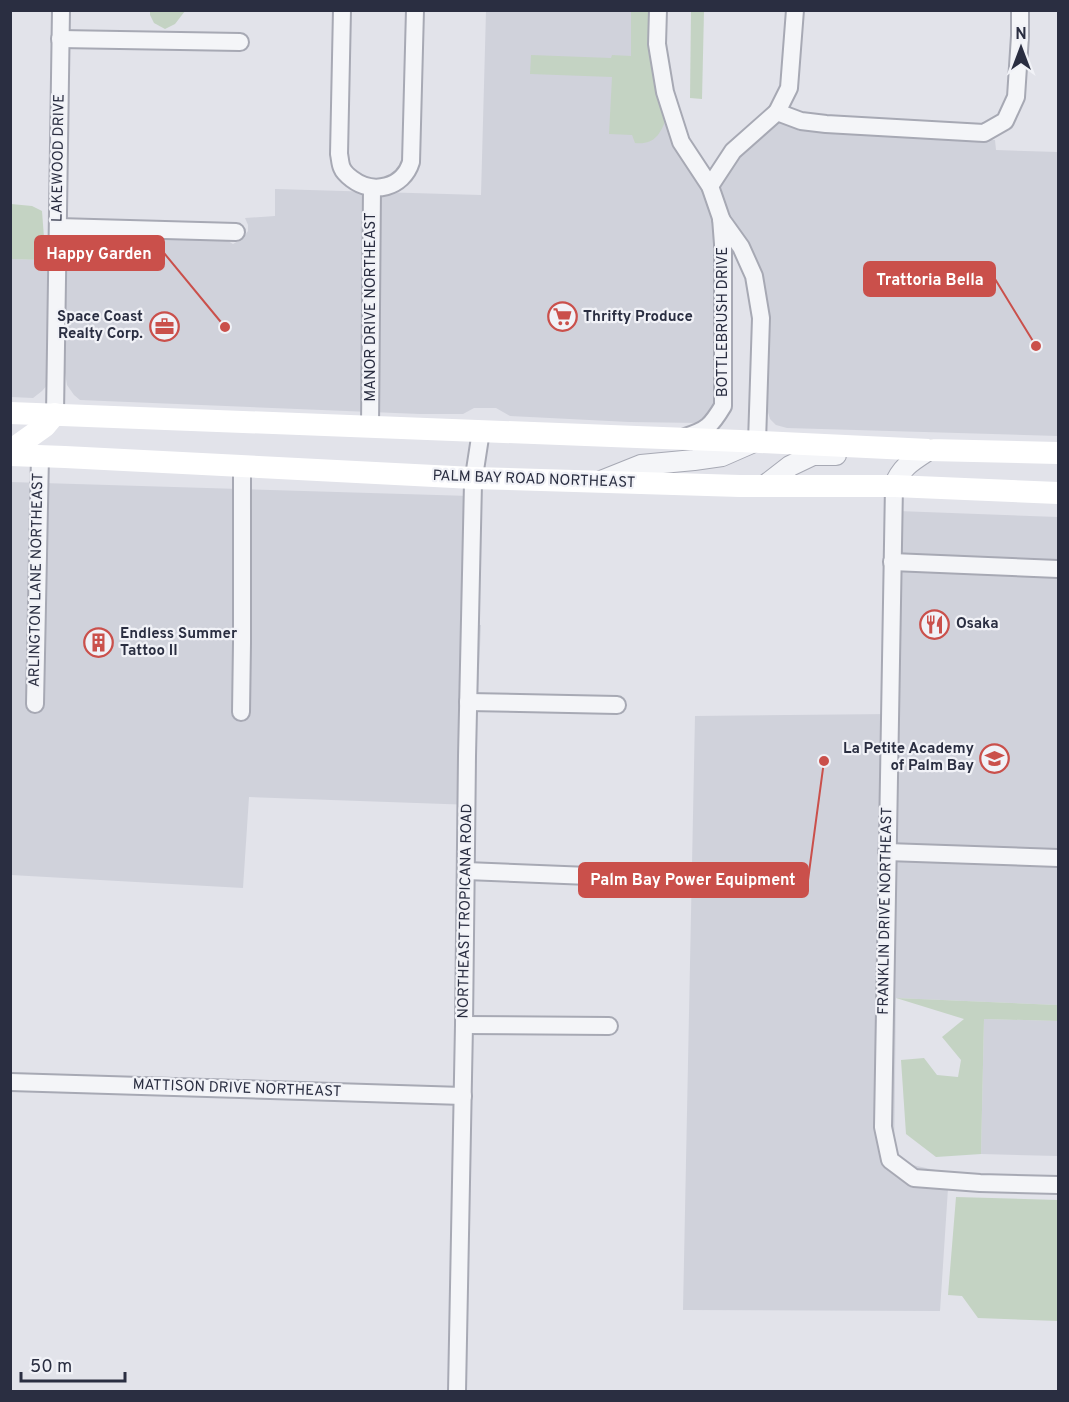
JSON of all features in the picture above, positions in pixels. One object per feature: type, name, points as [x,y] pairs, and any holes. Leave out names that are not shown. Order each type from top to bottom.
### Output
[{"type":"main road","points":[[10,413],[757,441],[929,450],[1059,453]]},
{"type":"main road","points":[[10,453],[45,426],[55,414]]},
{"type":"main road","points":[[40,456],[46,443],[56,431],[79,415]]},
{"type":"main road","name":"PALM BAY ROAD NORTHEAST","points":[[10,453],[473,478],[764,486],[894,486],[1059,493]]},
{"type":"street","name":"LAKEWOOD DRIVE","points":[[55,414],[61,10]]},
{"type":"street","points":[[342,10],[339,147],[341,166],[344,172],[361,186],[372,188],[393,184],[408,170],[411,162],[415,10]]},
{"type":"street","name":"BOTTLEBRUSH DRIVE","points":[[658,10],[657,44],[665,92],[681,142],[710,186],[721,218],[723,244],[723,406],[713,422],[701,432],[681,438]]},
{"type":"street","points":[[710,186],[733,151],[777,112],[789,88],[795,10]]},
{"type":"street","points":[[777,112],[801,121],[826,124],[984,134],[1005,121],[1016,97],[1020,10]]},
{"type":"street","points":[[60,39],[240,42]]},
{"type":"street","name":"MANOR DRIVE NORTHEAST","points":[[370,427],[372,188]]},
{"type":"street","name":"BOTTLEBRUSH DRIVE","points":[[721,218],[741,247],[754,276],[761,318],[757,441]]},
{"type":"street","points":[[58,227],[236,232]]},
{"type":"street","name":"NORTHEAST TROPICANA ROAD","points":[[457,1392],[473,478],[481,431]]},
{"type":"street","points":[[598,482],[641,465],[722,456],[757,441]]},
{"type":"street","points":[[764,486],[790,466],[813,455],[836,455],[859,447]]},
{"type":"street","points":[[894,486],[907,465],[929,450]]},
{"type":"street","name":"ARLINGTON LANE NORTHEAST","points":[[35,704],[40,456]]},
{"type":"street","points":[[241,712],[242,466]]},
{"type":"street","name":"FRANKLIN DRIVE NORTHEAST","points":[[894,486],[883,1127],[890,1160],[914,1178],[980,1183],[1059,1185]]},
{"type":"street","points":[[892,562],[1059,569]]},
{"type":"street","points":[[468,702],[617,705]]},
{"type":"street","points":[[887,852],[1059,858]]},
{"type":"street","points":[[466,871],[614,877]]},
{"type":"street","points":[[464,1025],[609,1026]]},
{"type":"street","name":"MATTISON DRIVE NORTHEAST","points":[[10,1082],[463,1096]]},
{"type":"shaded area","points":[[486,11],[653,11],[656,89],[665,124],[699,175],[712,209],[717,235],[716,389],[710,417],[700,423],[629,422],[510,416],[496,408],[474,408],[463,414],[420,414],[80,400],[74,395],[67,385],[65,373],[65,244],[67,238],[76,232],[223,238],[233,244],[242,239],[248,231],[245,218],[275,216],[275,189],[481,195]]},
{"type":"shaded area","points":[[775,121],[786,124],[995,140],[996,150],[1058,152],[1058,436],[787,428],[776,425],[770,419],[767,409],[766,311],[746,240],[724,204],[721,187],[730,161]]},
{"type":"shaded area","points":[[45,251],[50,254],[49,383],[33,398],[11,397],[11,259],[40,260]]},
{"type":"shaded area","points":[[10,482],[470,496],[460,624],[481,625],[473,805],[249,797],[243,888],[11,875]]},
{"type":"shaded area","points":[[898,511],[1058,517],[1058,1005],[896,998],[894,1161],[949,1173],[940,1311],[683,1310],[695,716],[891,714]]},
{"type":"shaded area","points":[[984,1019],[1058,1021],[1058,1156],[981,1154]]},
{"type":"green space","points":[[150,10],[185,11],[175,24],[165,29],[154,23]]},
{"type":"green space","points":[[631,11],[655,11],[666,119],[652,141],[642,143],[635,143],[632,135],[609,134],[612,77],[530,74],[531,55],[611,58],[612,55],[631,56]]},
{"type":"green space","points":[[691,11],[704,11],[702,99],[690,98]]},
{"type":"green space","points":[[11,204],[32,206],[42,211],[45,251],[40,260],[11,259]]},
{"type":"green space","points":[[896,998],[1058,1005],[1058,1021],[984,1019],[981,1154],[936,1157],[906,1134],[901,1060],[924,1058],[937,1075],[958,1077],[961,1060],[942,1037],[964,1019]]},
{"type":"green space","points":[[956,1197],[1058,1200],[1058,1321],[978,1318],[962,1296],[948,1295]]},
{"type":"place","name":"Thrifty Produce","points":[[562,317]]},
{"type":"place","name":"Space Coast Realty Corp.","points":[[164,326]]},
{"type":"place","name":"Happy Garden","points":[[225,327]]},
{"type":"place","name":"Trattoria Bella","points":[[1036,346]]},
{"type":"place","name":"Osaka","points":[[935,624]]},
{"type":"place","name":"Endless Summer Tattoo II","points":[[99,643]]},
{"type":"place","name":"La Petite Academy of Palm Bay","points":[[995,758]]},
{"type":"place","name":"Palm Bay Power Equipment","points":[[824,761]]}]
